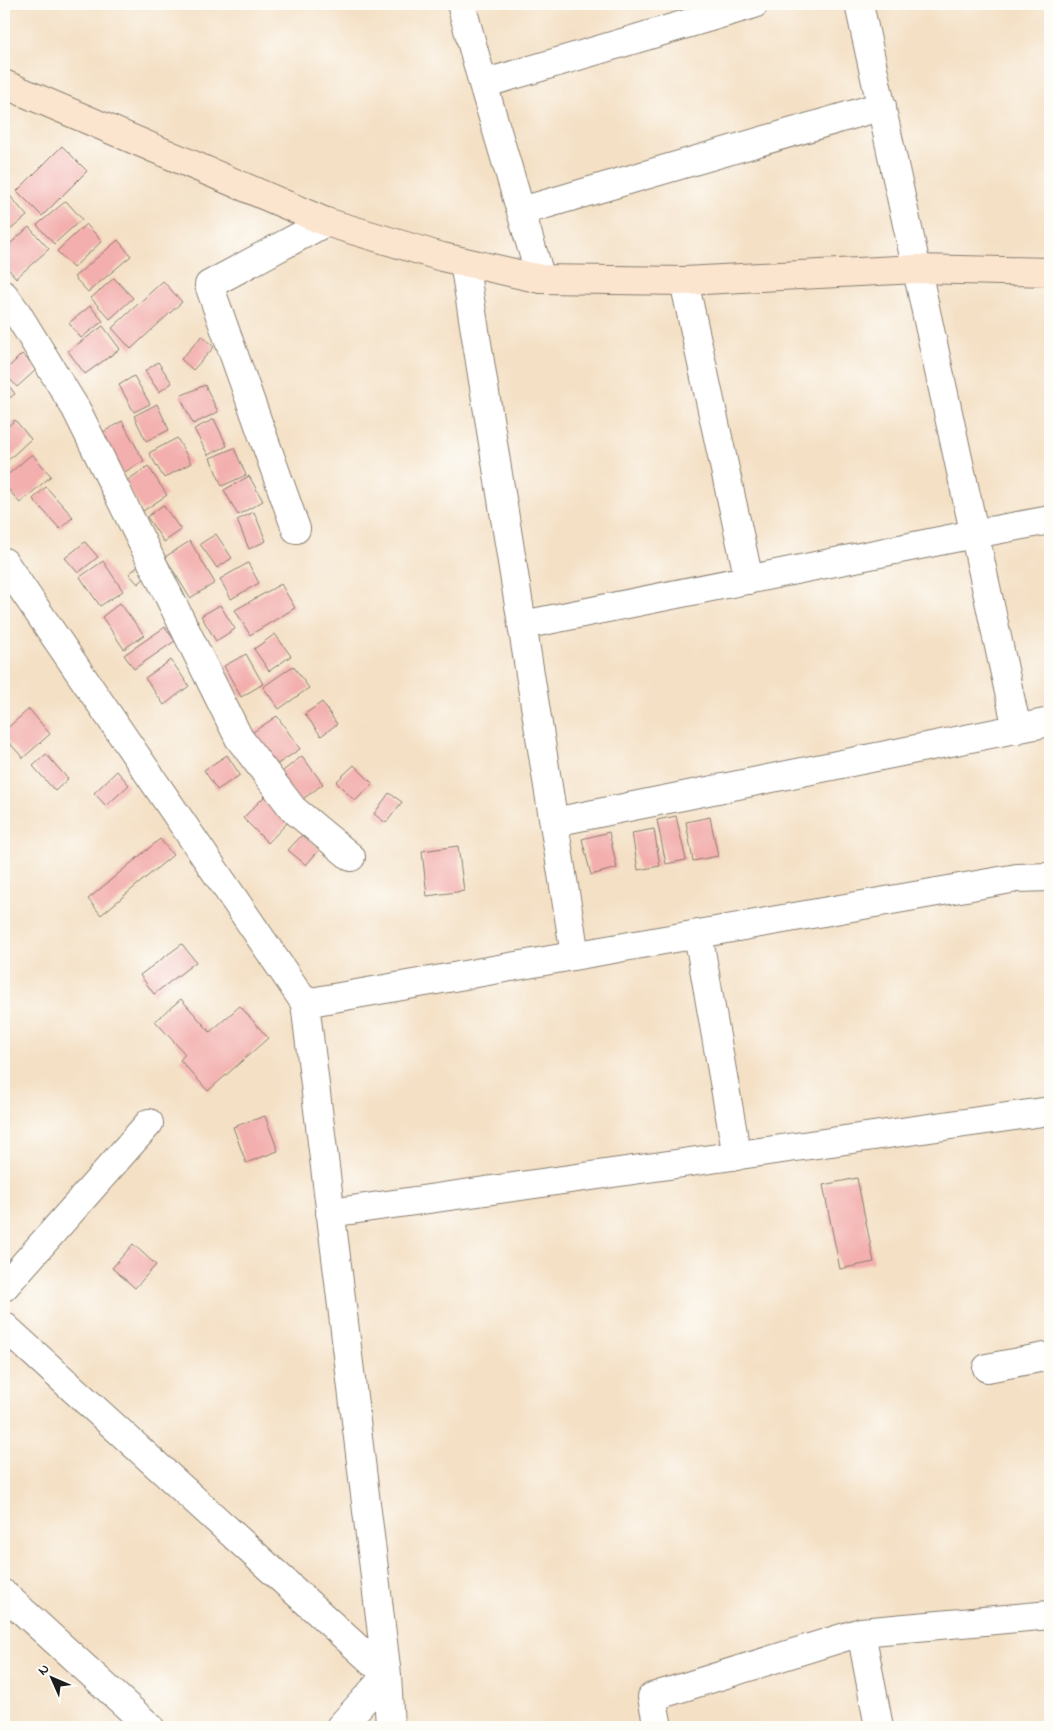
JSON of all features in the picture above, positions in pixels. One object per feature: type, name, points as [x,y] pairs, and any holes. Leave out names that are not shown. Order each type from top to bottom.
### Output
[{"type":"street","points":[[461,4],[541,280]]},
{"type":"street","points":[[483,84],[754,4]]},
{"type":"street","points":[[859,4],[1016,729]]},
{"type":"street","points":[[4,84],[326,222],[442,257],[541,280],[684,281],[917,270],[1050,272]]},
{"type":"street","points":[[522,211],[882,106]]},
{"type":"street","points":[[296,529],[209,285],[326,222]]},
{"type":"street","points":[[464,262],[575,955]]},
{"type":"street","points":[[684,281],[749,580]]},
{"type":"street","points":[[4,295],[76,409],[239,738],[293,809],[351,857]]},
{"type":"street","points":[[522,626],[1050,520]]},
{"type":"street","points":[[4,562],[305,1003],[387,1675],[390,1727]]},
{"type":"street","points":[[554,822],[1050,722]]},
{"type":"street","points":[[305,1003],[1017,878],[1050,877]]},
{"type":"street","points":[[698,934],[737,1156]]},
{"type":"street","points":[[330,1213],[1050,1111]]},
{"type":"street","points":[[4,1287],[150,1124]]},
{"type":"street","points":[[4,1326],[387,1675]]},
{"type":"street","points":[[987,1368],[1050,1356]]},
{"type":"street","points":[[4,1594],[150,1727]]},
{"type":"street","points":[[658,1727],[652,1697],[862,1632],[1050,1616]]},
{"type":"street","points":[[862,1632],[879,1727]]},
{"type":"street","points":[[340,1727],[387,1675]]},
{"type":"building","points":[[62,146],[87,171],[42,216],[17,191]]},
{"type":"building","points":[[4,191],[27,216],[4,235]]},
{"type":"building","points":[[66,201],[82,219],[54,244],[37,225]]},
{"type":"building","points":[[86,224],[102,241],[73,268],[57,251]]},
{"type":"building","points":[[29,227],[49,249],[16,278],[4,264],[4,249]]},
{"type":"building","points":[[118,240],[131,256],[88,292],[74,277]]},
{"type":"building","points":[[114,278],[133,298],[110,319],[91,298]]},
{"type":"building","points":[[163,281],[182,302],[131,349],[112,328]]},
{"type":"building","points":[[90,306],[103,321],[81,338],[69,323]]},
{"type":"building","points":[[103,326],[120,349],[85,374],[68,351]]},
{"type":"building","points":[[202,336],[214,347],[193,370],[181,359]]},
{"type":"building","points":[[22,354],[37,369],[17,387],[4,372]]},
{"type":"building","points":[[158,362],[172,383],[159,392],[145,371]]},
{"type":"building","points":[[134,376],[150,404],[134,412],[119,385]]},
{"type":"building","points":[[4,379],[15,394],[4,402]]},
{"type":"building","points":[[205,385],[218,412],[193,424],[180,396]]},
{"type":"building","points":[[157,404],[169,430],[146,441],[134,416]]},
{"type":"building","points":[[214,419],[227,446],[208,455],[194,429]]},
{"type":"building","points":[[15,420],[31,439],[6,462],[4,459],[4,430]]},
{"type":"building","points":[[122,421],[144,461],[112,479],[91,439]]},
{"type":"building","points":[[177,438],[191,463],[164,478],[149,453]]},
{"type":"building","points":[[234,448],[246,475],[222,486],[210,458]]},
{"type":"building","points":[[32,454],[51,476],[20,503],[4,484],[4,478]]},
{"type":"building","points":[[148,466],[167,495],[143,511],[125,482]]},
{"type":"building","points":[[249,476],[263,501],[238,515],[224,490]]},
{"type":"building","points":[[46,487],[73,517],[60,529],[33,499]]},
{"type":"building","points":[[163,505],[181,530],[164,542],[147,517]]},
{"type":"building","points":[[254,512],[266,541],[249,549],[237,520]]},
{"type":"building","points":[[216,534],[232,558],[217,568],[200,544]]},
{"type":"building","points":[[190,541],[215,583],[190,598],[165,557]]},
{"type":"building","points":[[85,542],[98,557],[78,573],[65,558]]},
{"type":"building","points":[[103,561],[123,591],[100,606],[80,577]]},
{"type":"building","points":[[248,563],[259,583],[231,599],[220,579]]},
{"type":"building","points":[[139,565],[148,575],[138,584],[129,574]]},
{"type":"building","points":[[281,584],[295,608],[250,635],[235,610]]},
{"type":"building","points":[[120,603],[144,635],[124,649],[102,617]]},
{"type":"building","points":[[220,605],[235,629],[216,641],[201,616]]},
{"type":"building","points":[[165,627],[175,641],[134,669],[124,655]]},
{"type":"building","points":[[275,634],[291,656],[269,671],[254,649]]},
{"type":"building","points":[[246,654],[263,684],[241,697],[224,666]]},
{"type":"building","points":[[171,660],[189,686],[164,705],[145,678]]},
{"type":"building","points":[[293,666],[309,688],[279,709],[263,687]]},
{"type":"building","points":[[322,702],[337,724],[321,736],[305,714]]},
{"type":"building","points":[[29,709],[50,734],[23,758],[4,737],[4,731]]},
{"type":"building","points":[[277,716],[300,749],[273,767],[250,734]]},
{"type":"building","points":[[46,754],[68,779],[55,791],[33,766]]},
{"type":"building","points":[[227,755],[240,775],[217,790],[204,770]]},
{"type":"building","points":[[302,756],[323,784],[299,802],[278,775]]},
{"type":"building","points":[[354,765],[373,784],[355,801],[336,782]]},
{"type":"building","points":[[117,771],[129,785],[106,806],[94,793]]},
{"type":"building","points":[[389,793],[402,802],[386,823],[374,814]]},
{"type":"building","points":[[265,796],[290,820],[268,843],[243,818]]},
{"type":"building","points":[[676,816],[686,860],[666,864],[657,820]]},
{"type":"building","points":[[710,817],[718,856],[693,861],[686,822]]},
{"type":"building","points":[[654,829],[660,866],[638,870],[632,833]]},
{"type":"building","points":[[609,832],[617,868],[591,875],[582,839]]},
{"type":"building","points":[[303,834],[320,849],[306,865],[288,850]]},
{"type":"building","points":[[160,839],[173,855],[101,915],[88,899]]},
{"type":"building","points":[[458,846],[464,891],[427,896],[422,851]]},
{"type":"building","points":[[182,944],[196,962],[154,994],[140,975]]},
{"type":"building","points":[[181,999],[210,1032],[240,1006],[268,1038],[208,1091],[180,1060],[185,1054],[155,1021]]},
{"type":"building","points":[[265,1116],[278,1151],[246,1163],[233,1127]]},
{"type":"building","points":[[857,1178],[874,1262],[840,1269],[823,1185]]},
{"type":"building","points":[[133,1244],[156,1265],[135,1288],[112,1268]]}]
